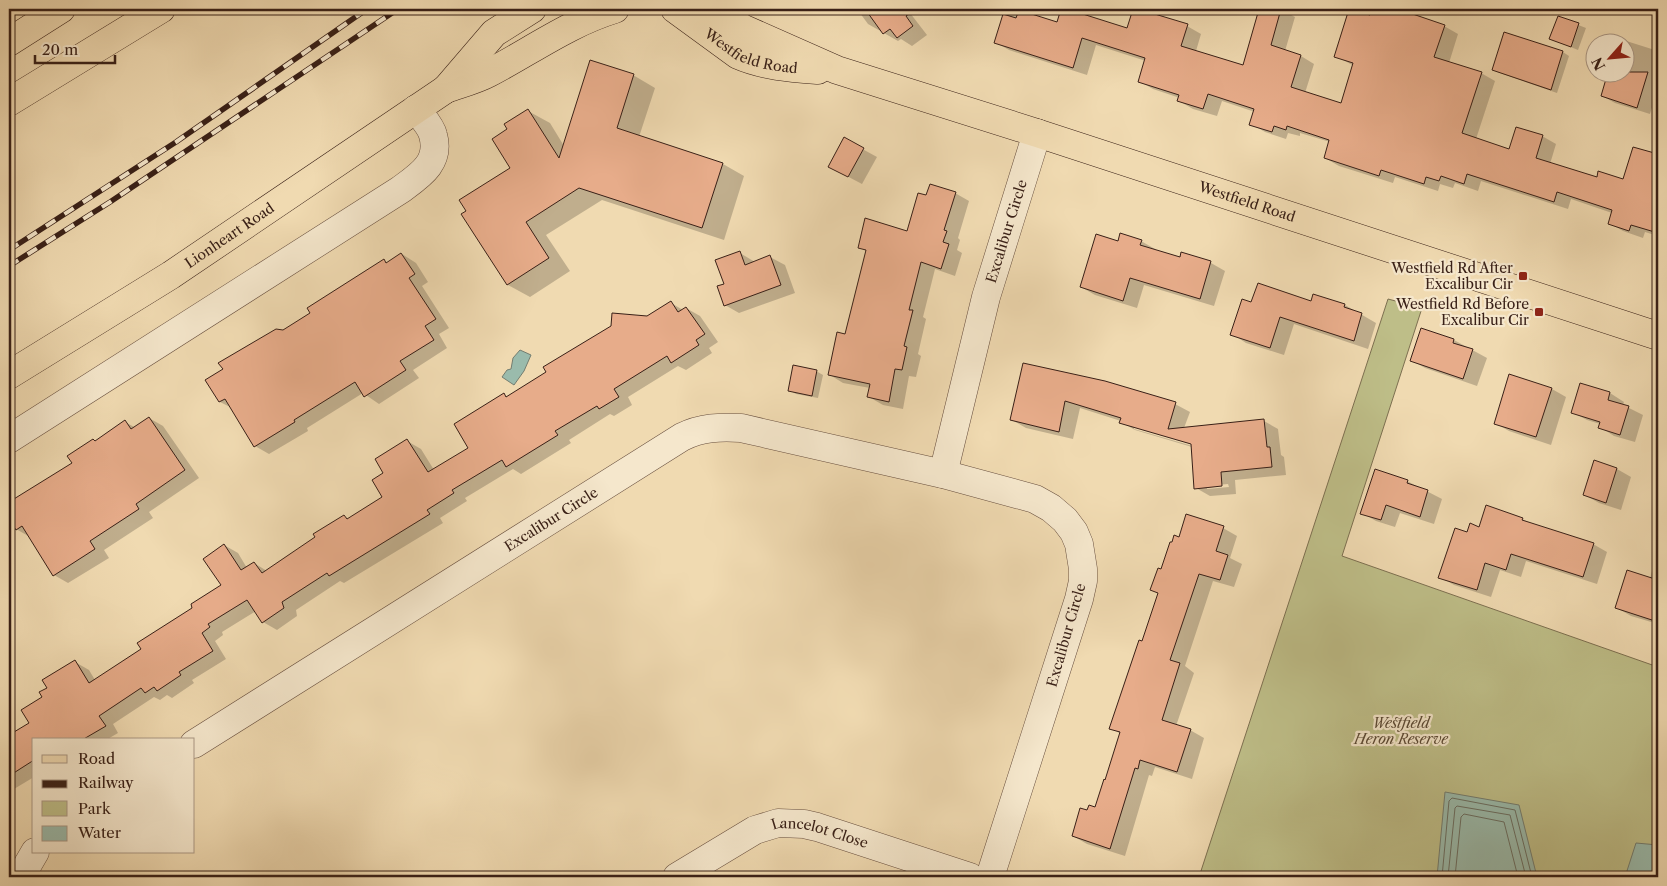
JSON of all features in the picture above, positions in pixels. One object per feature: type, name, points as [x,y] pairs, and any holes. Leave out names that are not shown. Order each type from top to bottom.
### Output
[{"type":"main road","points":[[9,42],[61,9]]},
{"type":"main road","points":[[9,102],[161,9]]},
{"type":"main road","name":"Lionheart Road","points":[[9,375],[171,275],[416,109],[446,88],[494,33],[532,9]]},
{"type":"main road","name":"Lionheart Road","points":[[446,88],[488,74],[553,36],[592,16],[615,9]]},
{"type":"main road","name":"Westfield Road","points":[[675,9],[738,55],[749,60],[763,64],[802,69],[837,70]]},
{"type":"main road","name":"Westfield Road","points":[[718,9],[742,28],[837,70],[1658,336]]},
{"type":"street","points":[[9,439],[392,196],[427,169],[434,152],[433,134],[416,109]]},
{"type":"street","name":"Excalibur Circle","points":[[943,474],[986,297],[1037,134]]},
{"type":"street","name":"Excalibur Circle","points":[[195,743],[691,432],[713,428],[741,428],[943,474],[1035,498],[1065,520],[1074,532],[1082,557],[1083,581],[1079,599],[990,877]]},
{"type":"street","name":"Lancelot Close","points":[[677,877],[755,830],[766,826],[790,823],[817,827],[970,877]]},
{"type":"street","points":[[24,877],[34,854]]},
{"type":"green space","name":"Westfield Heron Reserve","points":[[1388,299],[1422,308],[1342,556],[1658,667],[1658,877],[1199,877]]},
{"type":"water","points":[[520,350],[531,355],[524,371],[514,385],[502,377],[507,370],[511,369],[513,358]]},
{"type":"water","points":[[1445,792],[1519,805],[1537,877],[1437,877]]},
{"type":"water","points":[[1636,843],[1658,845],[1658,877],[1625,877]]},
{"type":"building","points":[[865,9],[916,9],[906,16],[913,26],[897,38],[890,29],[883,34]]},
{"type":"building","points":[[1061,9],[1067,9],[1127,28],[1133,9],[1188,24],[1181,46],[1243,65],[1259,9],[1281,9],[1271,45],[1301,55],[1291,87],[1341,103],[1353,63],[1334,57],[1349,9],[1370,15],[1372,9],[1398,9],[1445,25],[1434,57],[1482,72],[1462,133],[1509,149],[1516,127],[1543,135],[1536,158],[1597,177],[1598,171],[1623,179],[1633,147],[1658,154],[1658,233],[1631,225],[1629,231],[1608,224],[1612,210],[1557,192],[1554,202],[1467,174],[1464,184],[1441,176],[1439,181],[1426,177],[1424,184],[1381,170],[1379,176],[1324,158],[1329,140],[1287,126],[1286,130],[1274,126],[1272,132],[1249,125],[1254,109],[1208,94],[1203,109],[1177,101],[1179,95],[1138,82],[1145,58],[1082,38],[1073,68],[994,43],[1003,14],[1016,18],[1019,10],[1057,22]]},
{"type":"building","points":[[1558,16],[1579,23],[1571,47],[1549,39]]},
{"type":"building","points":[[1504,32],[1563,51],[1551,90],[1492,70]]},
{"type":"building","points":[[590,60],[634,74],[617,128],[723,163],[702,228],[579,188],[526,222],[549,258],[507,285],[461,214],[466,211],[459,200],[510,168],[492,139],[507,129],[504,124],[528,109],[559,158]]},
{"type":"building","points":[[1634,72],[1648,72],[1637,108],[1601,96],[1605,82],[1634,82]]},
{"type":"building","points":[[844,137],[864,148],[848,177],[828,167]]},
{"type":"building","points":[[930,184],[956,192],[944,230],[947,231],[943,242],[949,244],[941,269],[921,262],[909,310],[913,310],[904,346],[907,347],[902,370],[895,369],[889,402],[867,397],[870,384],[828,375],[837,332],[845,334],[866,250],[858,248],[865,218],[907,231],[918,193],[926,195]]},
{"type":"building","points":[[1120,233],[1142,240],[1140,245],[1180,257],[1181,252],[1211,261],[1200,299],[1130,278],[1123,301],[1080,287],[1096,234],[1118,241]]},
{"type":"building","points":[[740,251],[745,265],[770,255],[781,285],[724,306],[717,286],[724,284],[715,260]]},
{"type":"building","points":[[401,253],[415,274],[409,278],[436,319],[425,326],[434,340],[400,361],[406,370],[364,397],[355,382],[254,447],[225,399],[219,402],[205,380],[223,369],[218,363],[276,329],[283,330],[310,313],[307,308],[384,259],[386,263]]},
{"type":"building","points":[[1258,283],[1311,301],[1313,294],[1345,304],[1344,307],[1362,313],[1354,341],[1280,317],[1270,348],[1230,335],[1242,299],[1251,302]]},
{"type":"building","points":[[671,301],[678,312],[686,307],[705,334],[696,340],[699,345],[671,363],[667,356],[614,389],[619,397],[599,409],[597,406],[555,431],[558,435],[506,467],[502,460],[452,490],[454,493],[427,510],[430,514],[329,576],[327,573],[282,602],[284,608],[262,623],[247,600],[208,624],[210,627],[202,633],[213,651],[179,672],[181,675],[157,691],[154,687],[145,693],[141,688],[99,716],[106,726],[85,738],[32,738],[32,761],[9,776],[9,735],[29,723],[21,710],[42,697],[39,692],[47,688],[42,680],[75,660],[89,683],[141,649],[137,643],[192,608],[191,604],[221,585],[203,559],[224,544],[241,570],[254,562],[262,573],[315,537],[313,534],[344,515],[347,519],[382,497],[372,480],[383,473],[375,459],[407,439],[428,472],[468,448],[454,424],[504,393],[506,397],[546,372],[543,367],[611,326],[612,313],[647,316]]},
{"type":"building","points":[[1421,328],[1454,339],[1453,343],[1473,349],[1463,379],[1410,361]]},
{"type":"building","points":[[1023,363],[1105,381],[1176,402],[1168,429],[1264,419],[1267,447],[1270,447],[1272,467],[1221,472],[1222,486],[1194,489],[1191,444],[1119,423],[1121,418],[1065,401],[1059,432],[1010,420]]},
{"type":"building","points":[[793,365],[817,370],[812,396],[788,391]]},
{"type":"building","points":[[1509,374],[1552,388],[1536,437],[1494,424]]},
{"type":"building","points":[[1580,383],[1610,392],[1608,400],[1629,406],[1620,435],[1598,428],[1600,422],[1571,413]]},
{"type":"building","points":[[149,417],[185,470],[136,504],[139,509],[90,541],[95,549],[53,576],[22,526],[16,530],[9,519],[9,502],[72,463],[67,456],[93,439],[95,441],[125,420],[131,429]]},
{"type":"building","points":[[1594,460],[1617,468],[1606,503],[1583,495]]},
{"type":"building","points":[[1375,469],[1408,480],[1407,483],[1428,490],[1420,517],[1386,505],[1381,520],[1360,514]]},
{"type":"building","points":[[1486,505],[1523,518],[1522,520],[1594,543],[1583,577],[1511,554],[1506,570],[1485,563],[1477,590],[1438,578],[1455,528],[1467,532],[1470,523],[1479,527]]},
{"type":"building","points":[[1186,514],[1224,526],[1216,551],[1228,555],[1220,580],[1199,574],[1170,660],[1180,663],[1162,720],[1191,729],[1177,772],[1140,760],[1138,769],[1135,768],[1110,849],[1072,836],[1080,808],[1087,810],[1089,805],[1095,807],[1105,780],[1120,732],[1109,729],[1139,640],[1142,641],[1158,593],[1150,590],[1158,568],[1161,569],[1170,542],[1172,542],[1174,535],[1179,537]]},
{"type":"building","points":[[1627,570],[1658,580],[1658,622],[1615,608]]},
{"type":"railway","points":[[9,250],[176,142],[367,9]]},
{"type":"railway","points":[[9,266],[110,202],[398,9]]},
{"type":"place","name":"Westfield Rd After Excalibur Cir","points":[[1523,276]]},
{"type":"place","name":"Westfield Rd Before Excalibur Cir","points":[[1539,312]]}]
